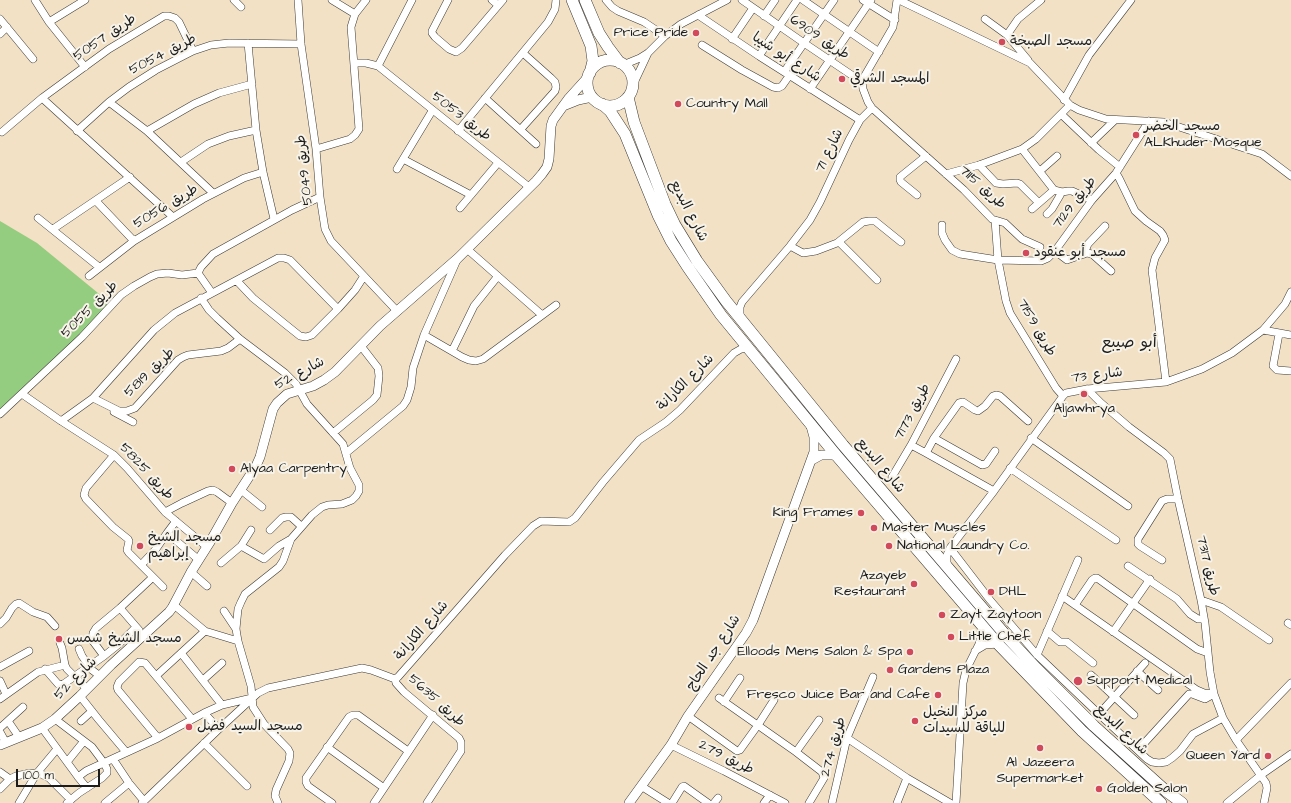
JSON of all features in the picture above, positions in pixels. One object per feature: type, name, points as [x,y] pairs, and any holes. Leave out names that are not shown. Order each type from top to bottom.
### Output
[{"type":"main road","points":[[572,0],[590,46],[592,61],[588,87],[592,97],[602,104],[609,106],[616,105],[623,102],[628,97],[631,91],[632,77],[629,70],[608,47],[599,33],[585,0]]},
{"type":"main road","points":[[589,75],[594,67],[600,63],[614,61],[622,64]]},
{"type":"main road","name":"شارع البديع","points":[[628,97],[634,122],[665,204],[675,225],[697,261],[740,319],[848,451],[1008,638],[1064,697],[1141,769],[1182,803]]},
{"type":"main road","name":"شارع البديع","points":[[602,104],[610,111],[625,134],[658,214],[672,241],[703,291],[738,336],[836,455],[998,644],[1082,731],[1161,803]]},
{"type":"street","points":[[35,0],[49,22],[85,67]]},
{"type":"street","points":[[49,22],[85,0]]},
{"type":"street","points":[[234,0],[241,7]]},
{"type":"street","name":"طريق 5049","points":[[298,0],[301,44],[316,149],[323,224],[328,236],[335,246],[397,310]]},
{"type":"street","points":[[332,0],[355,14]]},
{"type":"street","points":[[316,149],[350,139],[355,135],[359,128],[352,27],[355,14],[366,0]]},
{"type":"street","points":[[355,63],[366,62],[378,66],[412,0]]},
{"type":"street","points":[[448,0],[432,33],[449,49],[456,52],[462,48],[501,3],[492,0]]},
{"type":"street","points":[[458,131],[553,16],[556,0]]},
{"type":"street","points":[[606,0],[618,11],[644,22],[665,36]]},
{"type":"street","points":[[622,64],[640,58],[648,53],[665,36],[678,27],[727,0]]},
{"type":"street","name":"طريق 6909","points":[[742,0],[862,82]]},
{"type":"street","points":[[764,16],[775,0]]},
{"type":"street","points":[[759,56],[797,0]]},
{"type":"street","points":[[803,0],[879,52]]},
{"type":"street","points":[[702,45],[742,70],[773,87],[778,88],[782,86],[786,74],[804,43],[834,0]]},
{"type":"street","points":[[1030,63],[898,0],[893,26],[862,82],[865,96],[872,108],[946,174],[979,165],[1022,149],[1036,139],[1070,106]]},
{"type":"street","points":[[1007,35],[1018,19],[1041,0]]},
{"type":"street","points":[[1064,100],[1089,55],[1131,0]]},
{"type":"street","points":[[810,89],[849,32],[867,1],[894,20]]},
{"type":"street","points":[[732,39],[753,8]]},
{"type":"street","name":"شارع أبو شيبا","points":[[698,15],[732,39],[860,120]]},
{"type":"street","name":"طريق 5057","points":[[2,132],[42,98],[109,49],[164,16],[175,18],[179,22],[193,51]]},
{"type":"street","points":[[0,19],[33,58]]},
{"type":"street","points":[[984,19],[1007,35],[1030,63],[1070,106],[1094,116],[1115,120],[1164,122],[1262,154],[1291,176]]},
{"type":"street","points":[[0,34],[7,27]]},
{"type":"street","name":"طريق 5054","points":[[77,131],[109,102],[129,87],[156,70],[193,51],[211,45],[229,43],[301,44]]},
{"type":"street","points":[[248,43],[256,130],[263,172],[274,219]]},
{"type":"street","points":[[521,130],[555,91],[556,86],[555,82],[551,78],[523,53]]},
{"type":"street","points":[[632,85],[648,53]]},
{"type":"street","name":"طريق 5053","points":[[378,66],[529,188]]},
{"type":"street","name":"شارع 52","points":[[3,744],[42,728],[55,719],[169,612],[232,503],[256,466],[260,457],[273,409],[281,398],[287,394],[313,386],[335,372],[397,310],[458,258],[529,188],[547,167],[549,159],[551,126],[555,115],[589,75]]},
{"type":"street","points":[[147,131],[194,104],[219,93],[252,84]]},
{"type":"street","points":[[563,106],[578,100],[592,97]]},
{"type":"street","points":[[42,98],[173,217]]},
{"type":"street","points":[[485,98],[536,144]]},
{"type":"street","points":[[109,102],[147,131],[214,193]]},
{"type":"street","name":"شارع 71","points":[[742,302],[790,246],[810,220],[860,120],[872,108]]},
{"type":"street","points":[[396,169],[432,111]]},
{"type":"street","points":[[1061,114],[1118,170],[1119,178],[1135,211],[1146,222],[1160,231],[1165,240],[1155,258],[1152,270],[1166,382]]},
{"type":"street","points":[[1091,143],[1115,120]]},
{"type":"street","name":"طريق 7129","points":[[942,225],[942,233],[952,250],[965,255],[998,260],[1041,261],[1048,258],[1055,251],[1092,200],[1118,170],[1149,121]]},
{"type":"street","points":[[181,162],[208,144],[229,136],[256,130]]},
{"type":"street","points":[[1022,149],[1054,190],[1062,192],[1072,191],[1092,200]]},
{"type":"street","points":[[917,196],[901,182],[900,177],[926,156]]},
{"type":"street","points":[[1040,172],[1057,156]]},
{"type":"street","points":[[403,159],[471,195]]},
{"type":"street","points":[[460,208],[498,163]]},
{"type":"street","points":[[979,165],[996,183],[1020,184],[1039,203]]},
{"type":"street","name":"طريق 5056","points":[[88,276],[134,241],[173,217],[214,193],[244,178],[263,172]]},
{"type":"street","name":"طريق 7115","points":[[946,174],[995,220],[1005,223],[1022,239],[1040,247]]},
{"type":"street","points":[[53,230],[96,202],[130,177]]},
{"type":"street","points":[[1032,209],[1054,190]]},
{"type":"street","points":[[1047,214],[1052,209],[1062,192]]},
{"type":"street","points":[[212,293],[198,273],[201,267],[214,254],[274,219],[320,197]]},
{"type":"street","points":[[96,202],[134,241]]},
{"type":"street","points":[[38,218],[99,267]]},
{"type":"street","name":"طريق 7159","points":[[995,220],[998,260],[1006,301],[1010,313],[1062,396]]},
{"type":"street","points":[[790,246],[803,253],[809,253],[828,247],[839,242],[863,222],[869,221],[875,221],[901,242]]},
{"type":"street","points":[[1084,254],[1088,244],[1105,226]]},
{"type":"street","points":[[839,242],[877,280]]},
{"type":"street","points":[[467,249],[542,315]]},
{"type":"street","points":[[1055,251],[1067,260],[1084,254],[1092,254],[1111,271]]},
{"type":"street","points":[[61,421],[92,398],[154,330],[175,313],[278,258],[290,260],[338,309]]},
{"type":"street","points":[[346,453],[403,406],[407,400],[411,387],[413,368],[424,334],[458,258]]},
{"type":"street","name":"طريق 5055","points":[[0,414],[82,337],[121,295],[150,276],[157,274],[168,273],[182,275],[198,273]]},
{"type":"street","points":[[237,281],[262,306],[300,336],[306,336],[312,335],[338,309],[355,290],[364,276]]},
{"type":"street","points":[[452,351],[474,306],[498,276]]},
{"type":"street","name":"شارع 73","points":[[947,567],[947,559],[950,548],[994,491],[1062,396],[1070,391],[1166,382],[1202,369],[1232,352],[1263,330],[1285,304],[1290,295]]},
{"type":"street","points":[[201,298],[209,310],[240,339],[285,373],[296,384],[307,404],[343,444],[349,464],[359,485],[359,491],[356,496],[347,502],[322,507],[301,526],[291,539],[283,561],[279,567],[245,594],[238,609],[236,629],[251,686],[253,707],[268,729],[288,749],[290,753],[289,761],[276,790],[275,796],[278,803]]},
{"type":"street","points":[[726,301],[731,304],[742,302]]},
{"type":"street","points":[[740,319],[740,307],[742,302]]},
{"type":"street","points":[[424,334],[469,360],[476,361],[483,359],[556,304]]},
{"type":"street","points":[[1263,330],[1291,335]]},
{"type":"street","points":[[1279,334],[1273,366],[1277,370],[1291,371]]},
{"type":"street","name":"شارع الكارانة","points":[[734,353],[738,345],[738,336]]},
{"type":"street","name":"طريق 5819","points":[[92,398],[119,412],[135,408],[178,360],[188,355],[221,351],[228,348],[240,339]]},
{"type":"street","points":[[333,433],[377,395],[379,376],[378,368],[361,346]]},
{"type":"street","name":"شارع الكارانة","points":[[78,777],[86,771],[158,738],[204,713],[222,705],[252,698],[268,688],[362,668],[395,679],[402,673],[505,555],[533,526],[542,521],[569,522],[575,518],[639,440],[676,414],[734,353],[741,349],[748,348]]},
{"type":"street","name":"طريق 7173","points":[[892,477],[911,445],[956,359]]},
{"type":"street","name":"طريق 7317","points":[[1087,389],[1129,427],[1168,456],[1171,463],[1201,600],[1214,694],[1223,718],[1236,740],[1261,775]]},
{"type":"street","name":"طريق 5825","points":[[22,394],[114,455],[165,512],[207,547]]},
{"type":"street","points":[[926,453],[934,438],[959,403],[963,402],[978,411],[985,406],[993,396],[1000,396],[1028,421]]},
{"type":"street","points":[[92,398],[133,422]]},
{"type":"street","name":"شارع جد الحاج","points":[[629,803],[671,745],[688,716],[746,633],[812,460],[815,445],[810,423]]},
{"type":"street","points":[[934,438],[982,465],[986,464],[995,451]]},
{"type":"street","points":[[1032,438],[1128,506]]},
{"type":"street","points":[[911,445],[994,491]]},
{"type":"street","points":[[114,455],[86,488],[84,495],[112,527],[128,539],[127,550],[163,587]]},
{"type":"street","points":[[812,460],[821,455],[836,455]]},
{"type":"street","points":[[1010,468],[1116,540]]},
{"type":"street","points":[[165,512],[213,490],[232,503]]},
{"type":"street","points":[[241,490],[262,507]]},
{"type":"street","points":[[1162,560],[1140,546],[1138,544],[1138,539],[1162,501],[1168,499],[1178,499]]},
{"type":"street","points":[[270,530],[282,518],[286,517],[291,517],[301,526]]},
{"type":"street","points":[[141,565],[156,549],[176,521]]},
{"type":"street","points":[[221,563],[241,546],[251,530]]},
{"type":"street","points":[[166,533],[199,560]]},
{"type":"street","points":[[241,546],[264,559],[279,546],[291,539]]},
{"type":"street","points":[[932,550],[943,550],[950,548],[990,600],[1037,655],[1147,759],[1152,762],[1166,762],[1180,751],[1197,731],[1223,718]]},
{"type":"street","points":[[1037,655],[1078,560]]},
{"type":"street","points":[[1128,566],[1177,599],[1190,614],[1198,619],[1204,619]]},
{"type":"street","points":[[191,572],[207,586]]},
{"type":"street","points":[[104,656],[92,640],[93,633],[96,628],[153,577]]},
{"type":"street","points":[[1075,605],[1092,580],[1095,578],[1099,579],[1197,649],[1208,653]]},
{"type":"street","points":[[1113,632],[1150,580]]},
{"type":"street","points":[[1062,596],[1197,690],[1204,693],[1214,694]]},
{"type":"street","points":[[1201,600],[1220,606],[1269,640]]},
{"type":"street","points":[[0,624],[12,608],[19,602],[28,610],[47,618],[55,626]]},
{"type":"street","points":[[174,605],[205,631],[238,641]]},
{"type":"street","points":[[120,608],[143,635]]},
{"type":"street","points":[[224,611],[236,629]]},
{"type":"street","points":[[45,669],[60,685],[104,656],[136,627]]},
{"type":"street","points":[[956,803],[963,682],[966,670],[975,652],[983,627]]},
{"type":"street","points":[[156,676],[205,631]]},
{"type":"street","points":[[1047,631],[1060,642],[1067,642],[1093,663]]},
{"type":"street","points":[[60,643],[67,669],[87,689]]},
{"type":"street","points":[[975,652],[986,645],[998,644]]},
{"type":"street","points":[[79,649],[92,670],[100,676]]},
{"type":"street","points":[[0,667],[29,651]]},
{"type":"street","points":[[181,653],[222,705]]},
{"type":"street","points":[[158,738],[117,687],[119,682],[139,662],[145,663],[192,719]]},
{"type":"street","points":[[203,680],[222,663]]},
{"type":"street","points":[[1099,714],[1145,663]]},
{"type":"street","points":[[0,699],[38,672],[65,665]]},
{"type":"street","points":[[1137,671],[1158,690]]},
{"type":"street","points":[[1091,675],[1134,715]]},
{"type":"street","name":"طريق 274","points":[[832,803],[847,738],[873,677]]},
{"type":"street","points":[[740,678],[721,700],[796,752],[824,775],[824,778],[809,803]]},
{"type":"street","name":"طريق 5635","points":[[395,679],[396,683],[404,692],[459,738],[462,746],[459,754],[427,803]]},
{"type":"street","points":[[0,681],[6,694]]},
{"type":"street","points":[[1236,740],[1291,683]]},
{"type":"street","points":[[1138,750],[1189,694],[1205,699],[1214,694]]},
{"type":"street","points":[[80,696],[126,752]]},
{"type":"street","points":[[113,759],[143,802],[252,698]]},
{"type":"street","points":[[688,716],[737,752],[758,725],[774,700]]},
{"type":"street","points":[[0,728],[23,707]]},
{"type":"street","points":[[81,721],[92,711]]},
{"type":"street","points":[[204,713],[219,729]]},
{"type":"street","points":[[332,803],[308,786],[306,778],[349,716],[358,715],[408,752]]},
{"type":"street","points":[[374,803],[433,715]]},
{"type":"street","points":[[0,789],[10,779],[23,774],[37,774],[45,776],[69,801],[105,776],[107,769],[92,747],[55,719]]},
{"type":"street","points":[[796,752],[819,720]]},
{"type":"street","points":[[8,721],[19,737]]},
{"type":"street","points":[[42,728],[87,788]]},
{"type":"street","points":[[0,732],[3,744]]},
{"type":"street","points":[[847,738],[907,778],[950,803]]},
{"type":"street","points":[[67,762],[84,741]]},
{"type":"street","points":[[204,743],[247,786]]},
{"type":"street","name":"طريق 279","points":[[671,745],[785,803]]},
{"type":"street","points":[[328,748],[384,788]]},
{"type":"street","points":[[19,803],[37,774],[57,749]]},
{"type":"street","points":[[1227,803],[1261,775],[1291,754]]},
{"type":"street","points":[[0,772],[10,779]]},
{"type":"street","points":[[1261,775],[1266,785],[1264,803]]},
{"type":"street","points":[[897,803],[907,778]]},
{"type":"street","points":[[105,803],[129,783]]},
{"type":"street","points":[[641,786],[668,803]]},
{"type":"street","points":[[672,803],[684,786],[708,803]]},
{"type":"street","points":[[1236,803],[1245,789]]},
{"type":"street","points":[[764,803],[770,795]]},
{"type":"green space","points":[[0,221],[37,243],[109,302],[89,326],[0,409]]},
{"type":"place","name":"Price Pride","points":[[696,33]]},
{"type":"place","name":"مسجد الصبخة","points":[[1002,42]]},
{"type":"place","name":"المسجد الشرقي","points":[[842,79]]},
{"type":"place","name":"Country Mall","points":[[678,104]]},
{"type":"place","name":"مسجد الخضر ALKhuder Mosque","points":[[1136,135]]},
{"type":"place","name":"مسجد أبو عنقود","points":[[1026,253]]},
{"type":"place","name":"Aljawhrya","points":[[1084,394]]},
{"type":"place","name":"Alyaa Carpentry","points":[[232,469]]},
{"type":"place","name":"King Frames","points":[[861,513]]},
{"type":"place","name":"Master Muscles","points":[[874,528]]},
{"type":"place","name":"مسجد الشيخ إبراهيم","points":[[140,546]]},
{"type":"place","name":"National Laundry Co.","points":[[889,546]]},
{"type":"place","name":"Azayeb Restaurant","points":[[914,584]]},
{"type":"place","name":"DHL","points":[[991,592]]},
{"type":"place","name":"Zayt Zaytoon","points":[[942,615]]},
{"type":"place","name":"Little Chef","points":[[951,637]]},
{"type":"place","name":"مسجد الشيخ شمس","points":[[59,639]]},
{"type":"place","name":"Elloods Mens Salon & Spa","points":[[910,652]]},
{"type":"place","name":"Gardens Plaza","points":[[890,670]]},
{"type":"place","name":"Support Medical","points":[[1078,681]]},
{"type":"place","name":"Fresco Juice Bar and Cafe","points":[[938,695]]},
{"type":"place","name":"مركز النخيل للياقة للسيدات","points":[[915,721]]},
{"type":"place","name":"مسجد السيد فضل","points":[[189,727]]},
{"type":"place","name":"Al Jazeera Supermarket","points":[[1040,748]]},
{"type":"place","name":"Queen Yard","points":[[1268,756]]},
{"type":"place","name":"Golden Salon","points":[[1099,789]]},
{"type":"district","name":"أبو صيبع","points":[[1129,344]]}]
